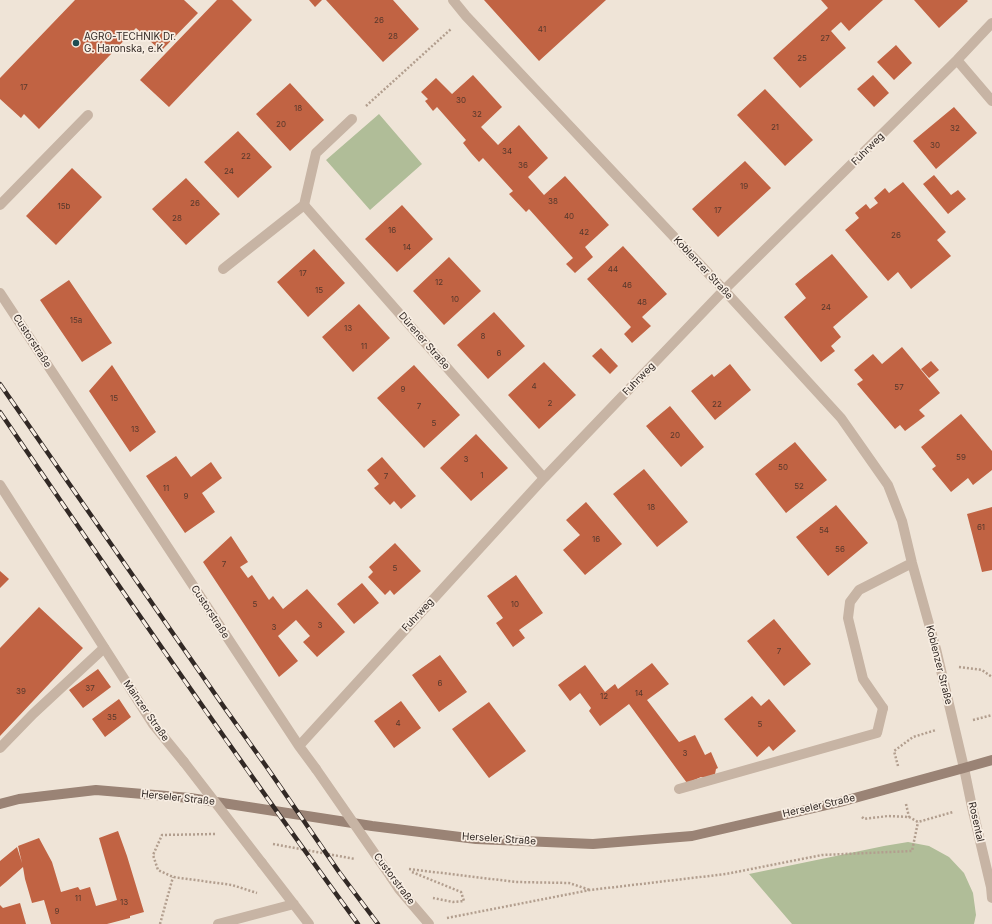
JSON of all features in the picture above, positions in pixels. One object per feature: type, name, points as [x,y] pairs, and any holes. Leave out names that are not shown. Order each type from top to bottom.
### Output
[{"type":"main road","name":"Herseler Straße","points":[[0,804],[19,799],[96,790],[190,798],[364,825],[476,839],[593,844],[692,836],[840,802],[992,760]]},
{"type":"street","name":"Koblenzer Straße","points":[[453,0],[466,16],[724,290],[841,418],[888,485],[902,521],[964,768]]},
{"type":"street","name":"Fuhrweg","points":[[299,746],[544,478],[724,290],[957,60],[992,23]]},
{"type":"street","points":[[957,60],[992,101]]},
{"type":"street","points":[[0,205],[88,115]]},
{"type":"street","points":[[223,269],[304,204],[316,153],[352,119]]},
{"type":"street","name":"Dürener Straße","points":[[304,204],[544,478]]},
{"type":"street","name":"Custorstraße","points":[[0,293],[299,746],[316,768],[399,889],[428,923]]},
{"type":"street","name":"Mainzer Straße","points":[[0,485],[153,724],[309,924]]},
{"type":"street","points":[[679,789],[876,733],[883,708],[863,680],[848,618],[850,602],[859,590],[912,563]]},
{"type":"street","points":[[0,748],[33,714],[104,648]]},
{"type":"street","name":"Rosental","points":[[964,768],[991,887],[992,898]]},
{"type":"street","points":[[218,924],[294,904]]},
{"type":"path","points":[[352,119],[466,16]]},
{"type":"path","points":[[938,662],[964,668],[982,670],[992,677]]},
{"type":"path","points":[[428,923],[590,890],[726,874],[822,855],[912,851],[918,822],[909,817],[894,751],[913,737],[992,715]]},
{"type":"path","points":[[217,834],[162,835],[153,855],[158,870],[173,878],[232,885]]},
{"type":"path","points":[[271,844],[355,859]]},
{"type":"path","points":[[432,898],[453,902],[464,900],[461,892],[408,870],[516,882],[569,884],[590,890]]},
{"type":"path","points":[[160,924],[173,878]]},
{"type":"green space","points":[[379,114],[422,164],[370,210],[326,160]]},
{"type":"green space","points":[[908,842],[929,846],[949,857],[964,873],[973,893],[976,915],[974,924],[792,924],[749,874],[884,846]]},
{"type":"building","points":[[75,0],[184,0],[198,13],[161,51],[136,28],[39,129],[24,114],[21,118],[0,99],[0,78]]},
{"type":"building","points":[[217,0],[232,0],[252,20],[169,107],[140,80]]},
{"type":"building","points":[[309,0],[322,0],[315,7]]},
{"type":"building","points":[[326,0],[393,0],[419,29],[383,62]]},
{"type":"building","points":[[484,0],[606,0],[539,61]]},
{"type":"building","points":[[821,0],[883,0],[849,31],[841,22],[831,31],[846,48],[800,88],[773,58],[828,8]]},
{"type":"building","points":[[914,0],[967,0],[968,1],[939,28]]},
{"type":"building","points":[[896,45],[912,63],[894,80],[877,62]]},
{"type":"building","points":[[473,75],[502,107],[481,127],[498,145],[519,125],[548,158],[528,177],[544,195],[565,176],[609,225],[585,247],[593,257],[575,273],[566,264],[573,258],[529,209],[526,212],[509,194],[513,191],[483,158],[479,162],[463,143],[466,140],[437,107],[433,111],[425,101],[428,99],[421,92],[436,78],[452,94]]},
{"type":"building","points":[[873,75],[889,93],[874,107],[857,89]]},
{"type":"building","points":[[290,83],[324,120],[290,151],[256,114]]},
{"type":"building","points":[[765,89],[813,140],[785,166],[737,115]]},
{"type":"building","points":[[954,107],[977,133],[936,169],[913,141]]},
{"type":"building","points":[[238,131],[272,167],[238,198],[204,162]]},
{"type":"building","points":[[745,161],[771,188],[718,237],[692,209]]},
{"type":"building","points":[[72,168],[102,197],[56,245],[26,216]]},
{"type":"building","points":[[934,175],[951,195],[958,190],[966,199],[948,214],[923,184]]},
{"type":"building","points":[[186,178],[220,214],[186,245],[152,209]]},
{"type":"building","points":[[903,182],[946,232],[937,240],[951,256],[911,289],[898,272],[888,281],[845,230],[859,218],[855,213],[866,204],[870,209],[878,203],[874,198],[885,188],[889,193]]},
{"type":"building","points":[[402,205],[433,239],[397,272],[365,239]]},
{"type":"building","points":[[623,246],[667,294],[642,317],[651,326],[632,343],[624,334],[631,327],[587,279]]},
{"type":"building","points":[[314,249],[345,283],[308,317],[277,282]]},
{"type":"building","points":[[832,254],[868,297],[833,327],[841,337],[831,346],[835,351],[821,362],[784,317],[806,298],[795,284]]},
{"type":"building","points":[[449,257],[481,291],[444,325],[413,291]]},
{"type":"building","points":[[69,280],[112,343],[82,362],[40,300]]},
{"type":"building","points":[[359,304],[390,338],[353,372],[322,337]]},
{"type":"building","points":[[494,312],[525,346],[488,379],[457,345]]},
{"type":"building","points":[[902,347],[940,393],[919,410],[925,416],[905,431],[900,425],[895,429],[857,384],[863,380],[854,370],[873,354],[882,364]]},
{"type":"building","points":[[601,348],[618,366],[610,374],[592,356]]},
{"type":"building","points":[[931,361],[939,370],[929,378],[921,369]]},
{"type":"building","points":[[544,362],[576,395],[539,429],[508,395]]},
{"type":"building","points":[[730,364],[751,390],[715,420],[691,391],[712,374],[714,377]]},
{"type":"building","points":[[112,365],[156,432],[130,452],[89,391]]},
{"type":"building","points":[[414,365],[460,415],[424,448],[377,398]]},
{"type":"building","points":[[670,406],[704,447],[681,467],[646,426]]},
{"type":"building","points":[[961,414],[992,451],[992,470],[973,485],[968,478],[951,492],[932,469],[936,466],[921,447]]},
{"type":"building","points":[[476,434],[508,468],[471,501],[440,468]]},
{"type":"building","points":[[795,442],[827,480],[786,513],[755,474]]},
{"type":"building","points":[[176,456],[191,477],[211,462],[222,478],[202,493],[215,512],[185,533],[146,476]]},
{"type":"building","points":[[382,457],[416,496],[401,509],[394,501],[390,505],[374,488],[379,484],[367,470]]},
{"type":"building","points":[[644,469],[688,522],[657,547],[613,494]]},
{"type":"building","points":[[586,502],[622,544],[585,575],[563,550],[580,535],[566,520]]},
{"type":"building","points":[[836,505],[868,543],[828,576],[796,537]]},
{"type":"building","points":[[992,507],[992,570],[982,572],[967,514]]},
{"type":"building","points":[[231,536],[248,562],[240,567],[248,578],[252,575],[269,600],[273,596],[283,609],[307,589],[345,632],[317,657],[303,642],[310,636],[296,620],[278,636],[298,661],[279,677],[203,562]]},
{"type":"building","points":[[395,543],[421,571],[394,595],[390,590],[385,595],[368,577],[373,572],[369,567]]},
{"type":"building","points":[[0,571],[9,579],[0,588]]},
{"type":"building","points":[[516,575],[543,613],[519,630],[525,638],[513,647],[496,623],[503,618],[487,596]]},
{"type":"building","points":[[362,583],[379,603],[354,624],[337,604]]},
{"type":"building","points":[[39,607],[83,648],[0,736],[0,648]]},
{"type":"building","points":[[774,619],[811,664],[784,686],[747,641]]},
{"type":"building","points":[[440,655],[467,692],[439,712],[412,675]]},
{"type":"building","points":[[652,663],[669,684],[647,700],[679,742],[695,735],[705,755],[711,752],[718,768],[716,769],[715,774],[705,778],[701,777],[687,783],[629,704],[600,726],[589,711],[591,708],[580,693],[570,701],[558,685],[585,665],[605,692],[615,684],[618,689]]},
{"type":"building","points":[[98,669],[111,687],[83,708],[69,690]]},
{"type":"building","points":[[752,696],[761,706],[769,699],[796,731],[773,751],[769,746],[757,757],[724,719]]},
{"type":"building","points":[[119,699],[131,717],[105,737],[92,719]]},
{"type":"building","points":[[401,701],[421,728],[394,748],[374,721]]},
{"type":"building","points":[[489,702],[526,751],[489,778],[452,729]]},
{"type":"building","points":[[118,831],[144,912],[130,916],[130,918],[107,924],[51,924],[44,900],[32,903],[23,867],[0,887],[0,861],[17,847],[22,863],[18,846],[39,838],[52,862],[61,892],[78,887],[80,890],[90,887],[96,906],[117,900],[99,838]]},
{"type":"building","points":[[20,903],[26,924],[0,924],[0,905],[3,908]]},
{"type":"railway","points":[[0,384],[339,872],[378,924]]},
{"type":"railway","points":[[0,412],[177,670],[358,924]]},
{"type":"place","name":"AGRO-TECHNIK Dr. G. Haronska, e.K","points":[[76,43]]}]
